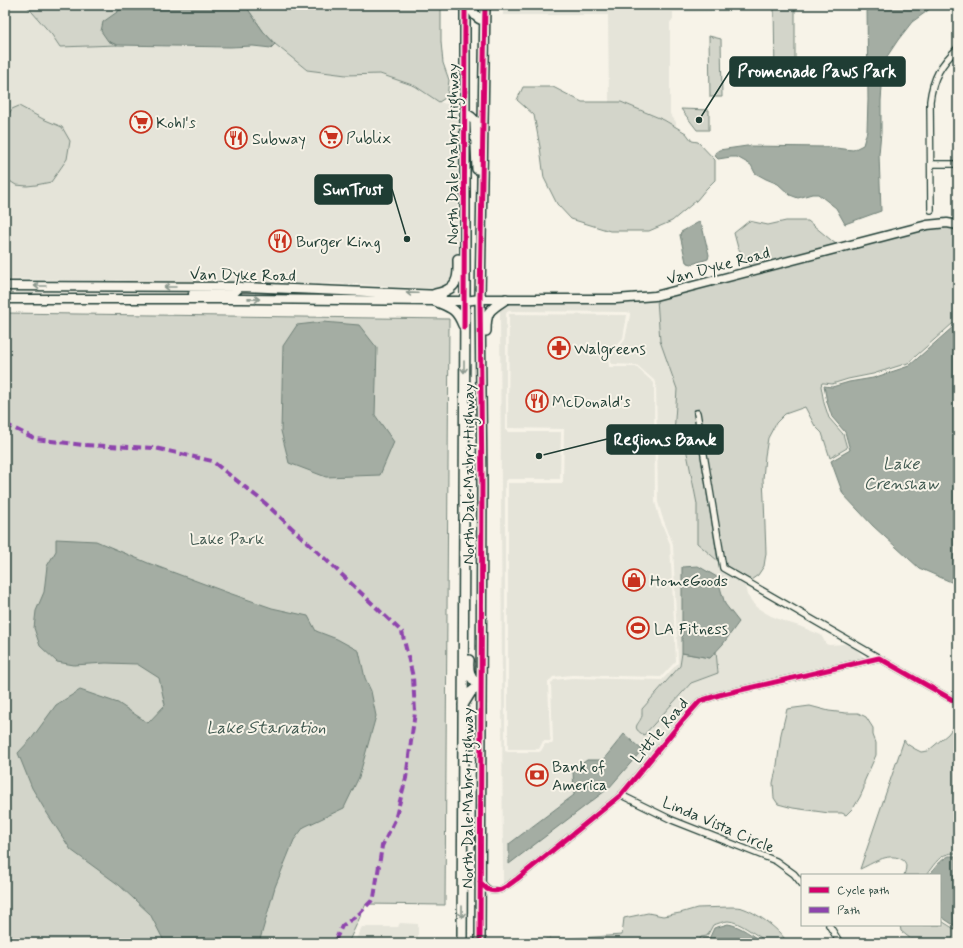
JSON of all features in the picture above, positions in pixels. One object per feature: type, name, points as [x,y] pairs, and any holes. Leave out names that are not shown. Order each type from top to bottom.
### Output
[{"type":"main road","name":"North Dale Mabry Highway","points":[[462,943],[465,5]]},
{"type":"main road","points":[[472,5],[472,10],[477,17],[484,20]]},
{"type":"main road","name":"North Dale Mabry Highway","points":[[480,943],[482,493],[480,299],[485,5]]},
{"type":"main road","points":[[465,112],[475,121],[478,197],[482,210]]},
{"type":"main road","points":[[464,328],[460,317],[455,310],[435,297],[448,290],[457,280],[459,191],[465,146]]},
{"type":"main road","name":"Van Dyke Road","points":[[5,286],[240,287],[465,299],[616,299],[655,296],[927,225],[947,223],[958,225]]},
{"type":"main road","points":[[97,299],[146,294],[231,293],[235,292],[240,287]]},
{"type":"main road","name":"Van Dyke Road","points":[[5,299],[435,297]]},
{"type":"main road","points":[[463,705],[480,681],[485,661],[486,321],[491,310],[506,299]]},
{"type":"main road","points":[[463,571],[469,587],[468,668],[474,682],[480,681]]},
{"type":"street","points":[[931,210],[930,101],[937,74],[942,65],[958,48]]},
{"type":"street","points":[[931,164],[958,164]]},
{"type":"street","points":[[697,413],[723,568],[958,702]]},
{"type":"street","name":"Little Road","points":[[480,882],[487,889],[495,891],[503,889],[621,795],[700,701],[719,695],[879,658]]},
{"type":"street","name":"Linda Vista Circle","points":[[621,795],[674,820],[776,861],[794,874],[801,883]]},
{"type":"street","points":[[830,926],[840,943]]},
{"type":"shaded area","points":[[5,5],[26,5],[52,35],[60,47],[117,45],[253,46],[270,48],[275,44],[307,70],[346,75],[380,74],[415,86],[439,102],[463,108],[457,192],[458,268],[453,281],[439,289],[354,284],[5,279]]},
{"type":"shaded area","points":[[503,5],[736,5],[736,11],[673,12],[673,20],[670,23],[670,114],[676,122],[676,127],[664,120],[621,102],[609,102],[608,15],[503,15]]},
{"type":"shaded area","points":[[657,299],[660,341],[677,389],[674,435],[681,438],[686,448],[697,504],[697,543],[718,561],[721,571],[745,585],[747,595],[756,607],[771,616],[821,635],[826,644],[844,644],[851,646],[864,658],[811,669],[700,697],[681,717],[619,790],[619,792],[503,885],[500,307],[506,303]],"holes":[[[509,311],[630,313],[625,340],[611,356],[611,364],[637,365],[656,382],[658,502],[673,544],[678,663],[662,680],[572,678],[554,680],[551,684],[553,742],[552,744],[545,744],[539,752],[505,751],[505,483],[508,479],[560,479],[561,432],[508,432],[506,430],[506,314]],[[698,566],[717,577],[725,604],[739,623],[716,651],[718,673],[691,683],[644,735],[637,724],[642,716],[642,709],[680,666],[682,653],[683,609],[682,567]],[[624,734],[642,750],[609,788],[509,844],[574,795],[587,760],[603,760]]]},
{"type":"shaded area","points":[[509,314],[627,315],[623,338],[608,355],[609,367],[636,367],[654,383],[655,502],[659,517],[670,544],[676,661],[661,677],[572,675],[553,677],[548,682],[551,741],[543,741],[539,749],[508,749],[508,483],[563,483],[564,429],[508,428]]},
{"type":"shaded area","points":[[400,923],[418,924],[418,939],[434,941],[434,943],[354,943],[362,927],[398,927]]},
{"type":"green space","points":[[26,5],[127,5],[118,11],[108,41],[117,45],[60,47],[52,35]]},
{"type":"green space","points":[[245,5],[441,5],[441,42],[443,63],[449,80],[447,97],[439,102],[415,86],[380,74],[346,75],[307,70],[275,44],[263,31]]},
{"type":"green space","points":[[774,5],[795,5],[795,77],[775,78]]},
{"type":"green space","points":[[709,36],[721,39],[722,97],[710,97]]},
{"type":"green space","points":[[523,87],[553,87],[582,102],[621,102],[664,120],[686,133],[692,141],[698,142],[715,160],[715,180],[697,200],[672,221],[649,231],[610,231],[571,219],[557,204],[544,178],[534,115],[517,100]]},
{"type":"green space","points":[[19,106],[62,127],[70,141],[67,159],[51,182],[27,186],[16,185],[5,178],[5,120],[12,109]]},
{"type":"green space","points":[[681,109],[709,110],[709,130],[697,130]]},
{"type":"green space","points":[[749,221],[768,225],[786,221],[808,221],[837,245],[753,267],[738,248],[734,233]]},
{"type":"green space","points":[[947,227],[958,229],[958,320],[908,363],[873,374],[832,384],[822,383],[821,386],[824,403],[829,418],[843,434],[847,448],[830,458],[822,433],[815,426],[805,407],[785,414],[776,423],[768,438],[763,479],[766,553],[764,566],[758,575],[751,580],[725,565],[699,409],[693,410],[718,561],[697,543],[697,504],[686,448],[681,438],[674,435],[677,389],[660,341],[657,299],[928,228]]},
{"type":"green space","name":"Lake Park","points":[[5,313],[449,319],[445,905],[366,904],[348,943],[5,943]]},
{"type":"green space","points":[[716,651],[718,673],[691,683],[644,735],[637,730],[636,728],[642,716],[642,709],[680,666],[682,653],[710,658]]},
{"type":"green space","points":[[810,706],[829,711],[858,713],[866,717],[873,728],[873,735],[876,743],[876,755],[864,782],[864,788],[860,797],[854,807],[846,815],[842,813],[829,813],[793,808],[778,804],[774,798],[773,783],[781,734],[787,709]]},
{"type":"green space","points":[[958,721],[958,853],[944,855],[941,857],[927,874],[904,874],[906,864],[903,860],[896,857],[885,858],[860,869],[904,740],[907,744],[921,752],[928,751],[948,734]]},
{"type":"green space","points":[[697,908],[743,908],[769,923],[780,933],[787,943],[766,943],[765,940],[737,923],[724,921],[713,925],[707,936],[701,937],[698,943],[540,943],[546,939],[622,935],[624,918],[648,913],[663,916]]},
{"type":"green space","points":[[941,921],[956,930],[958,933],[958,943],[916,943],[901,931],[900,926],[941,926]]},
{"type":"water","points":[[127,5],[245,5],[263,31],[275,44],[271,48],[253,46],[117,45],[108,41],[101,31],[103,22]]},
{"type":"water","points":[[867,5],[934,5],[912,22],[898,40],[888,55],[883,72],[879,154],[881,211],[845,224],[836,208],[818,194],[798,198],[790,195],[778,184],[755,173],[751,165],[737,157],[718,159],[715,153],[719,150],[747,146],[827,147],[853,150],[863,145],[867,131],[868,100]]},
{"type":"water","points":[[699,222],[702,226],[709,255],[708,259],[692,264],[686,262],[680,235],[681,232]]},
{"type":"water","points":[[323,322],[359,325],[377,348],[375,415],[394,442],[380,475],[326,477],[289,463],[281,431],[283,346],[297,325]]},
{"type":"water","name":"Lake Crenshaw","points":[[958,324],[958,585],[919,568],[873,526],[843,494],[831,461],[850,450],[845,432],[832,417],[824,386],[832,387],[849,382],[873,378],[909,366]]},
{"type":"water","name":"Lake Starvation","points":[[56,539],[96,541],[148,563],[226,592],[272,608],[308,616],[316,631],[337,639],[359,651],[365,678],[371,691],[376,716],[359,777],[344,808],[304,827],[294,840],[275,887],[259,943],[165,943],[150,914],[119,885],[71,850],[32,788],[18,753],[32,738],[56,705],[80,690],[118,703],[148,723],[165,705],[159,678],[137,664],[106,663],[74,665],[57,662],[40,646],[34,628],[36,611],[44,592],[47,566],[56,551]]},
{"type":"water","points":[[698,566],[717,577],[725,604],[739,622],[723,644],[710,658],[682,653],[682,567]]},
{"type":"water","points":[[624,734],[642,750],[609,788],[509,864],[509,844],[574,795],[573,770],[587,760],[603,760]]},
{"type":"water","points":[[949,856],[958,856],[958,928],[941,917],[941,874],[930,874],[940,862]]},
{"type":"water","points":[[728,924],[742,929],[763,943],[701,943],[703,939],[709,939],[714,928]]},
{"type":"marked path","points":[[5,424],[36,439],[84,445],[155,448],[212,461],[265,503],[402,632],[413,677],[415,712],[406,778],[395,820],[382,846],[374,898],[359,914],[342,926],[334,943]]},
{"type":"cycle path","points":[[464,328],[465,5]]},
{"type":"cycle path","points":[[480,943],[482,485],[480,299],[485,5]]},
{"type":"cycle path","points":[[480,882],[491,891],[499,890],[506,886],[517,879],[621,795],[700,701],[719,695],[879,658],[958,703]]},
{"type":"place","name":"Promenade Paws Park","points":[[699,120]]},
{"type":"place","name":"Kohl's","points":[[141,122]]},
{"type":"place","name":"Publix","points":[[331,137]]},
{"type":"place","name":"Subway","points":[[236,138]]},
{"type":"place","name":"SunTrust","points":[[407,239]]},
{"type":"place","name":"Burger King","points":[[280,241]]},
{"type":"place","name":"Walgreens","points":[[559,348]]},
{"type":"place","name":"McDonald's","points":[[537,401]]},
{"type":"place","name":"Regions Bank","points":[[539,456]]},
{"type":"place","name":"HomeGoods","points":[[634,580]]},
{"type":"place","name":"LA Fitness","points":[[638,628]]},
{"type":"place","name":"Bank of America","points":[[537,775]]}]
